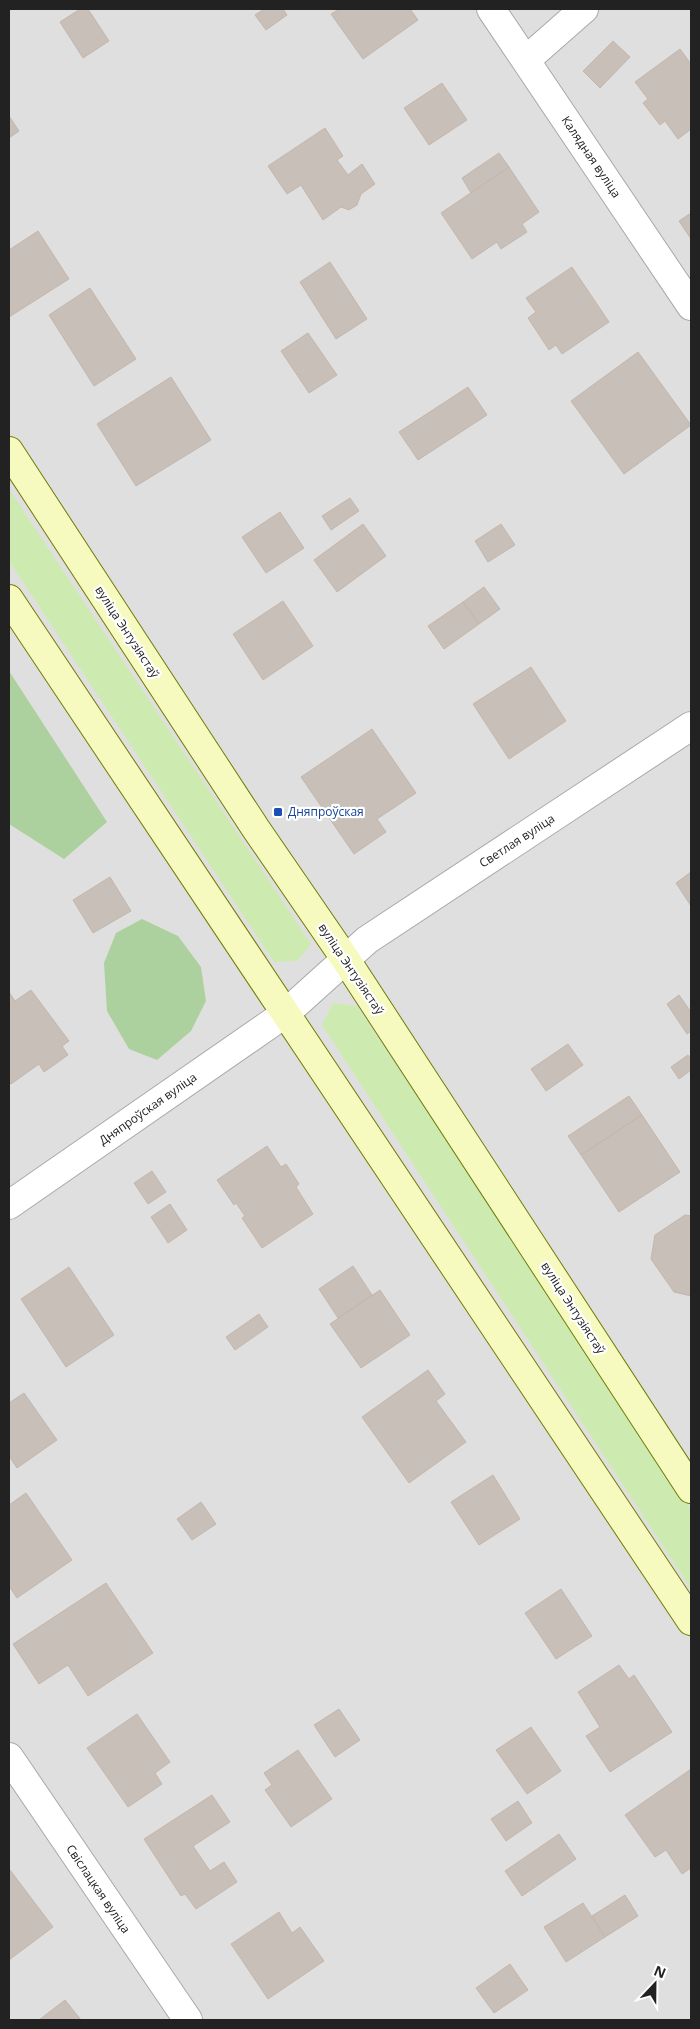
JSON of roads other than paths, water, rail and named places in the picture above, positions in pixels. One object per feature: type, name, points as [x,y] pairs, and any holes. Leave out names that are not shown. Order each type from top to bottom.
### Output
[{"type":"street","name":"Калядная вуліца","points":[[491,9],[691,306]]},
{"type":"street","points":[[526,60],[584,9]]},
{"type":"street","name":"вуліца Энтузіястаў","points":[[9,451],[256,830],[346,960],[691,1489]]},
{"type":"street","points":[[9,599],[691,1621]]},
{"type":"street","name":"Светлая вуліца","points":[[286,1013],[367,940],[691,726]]},
{"type":"street","name":"Дняпроўская вуліца","points":[[9,1205],[286,1013]]},
{"type":"street","name":"Свіслацкая вуліца","points":[[9,1757],[188,2020]]},
{"type":"place","name":"Дняпроўская","points":[[278,812]]}]
